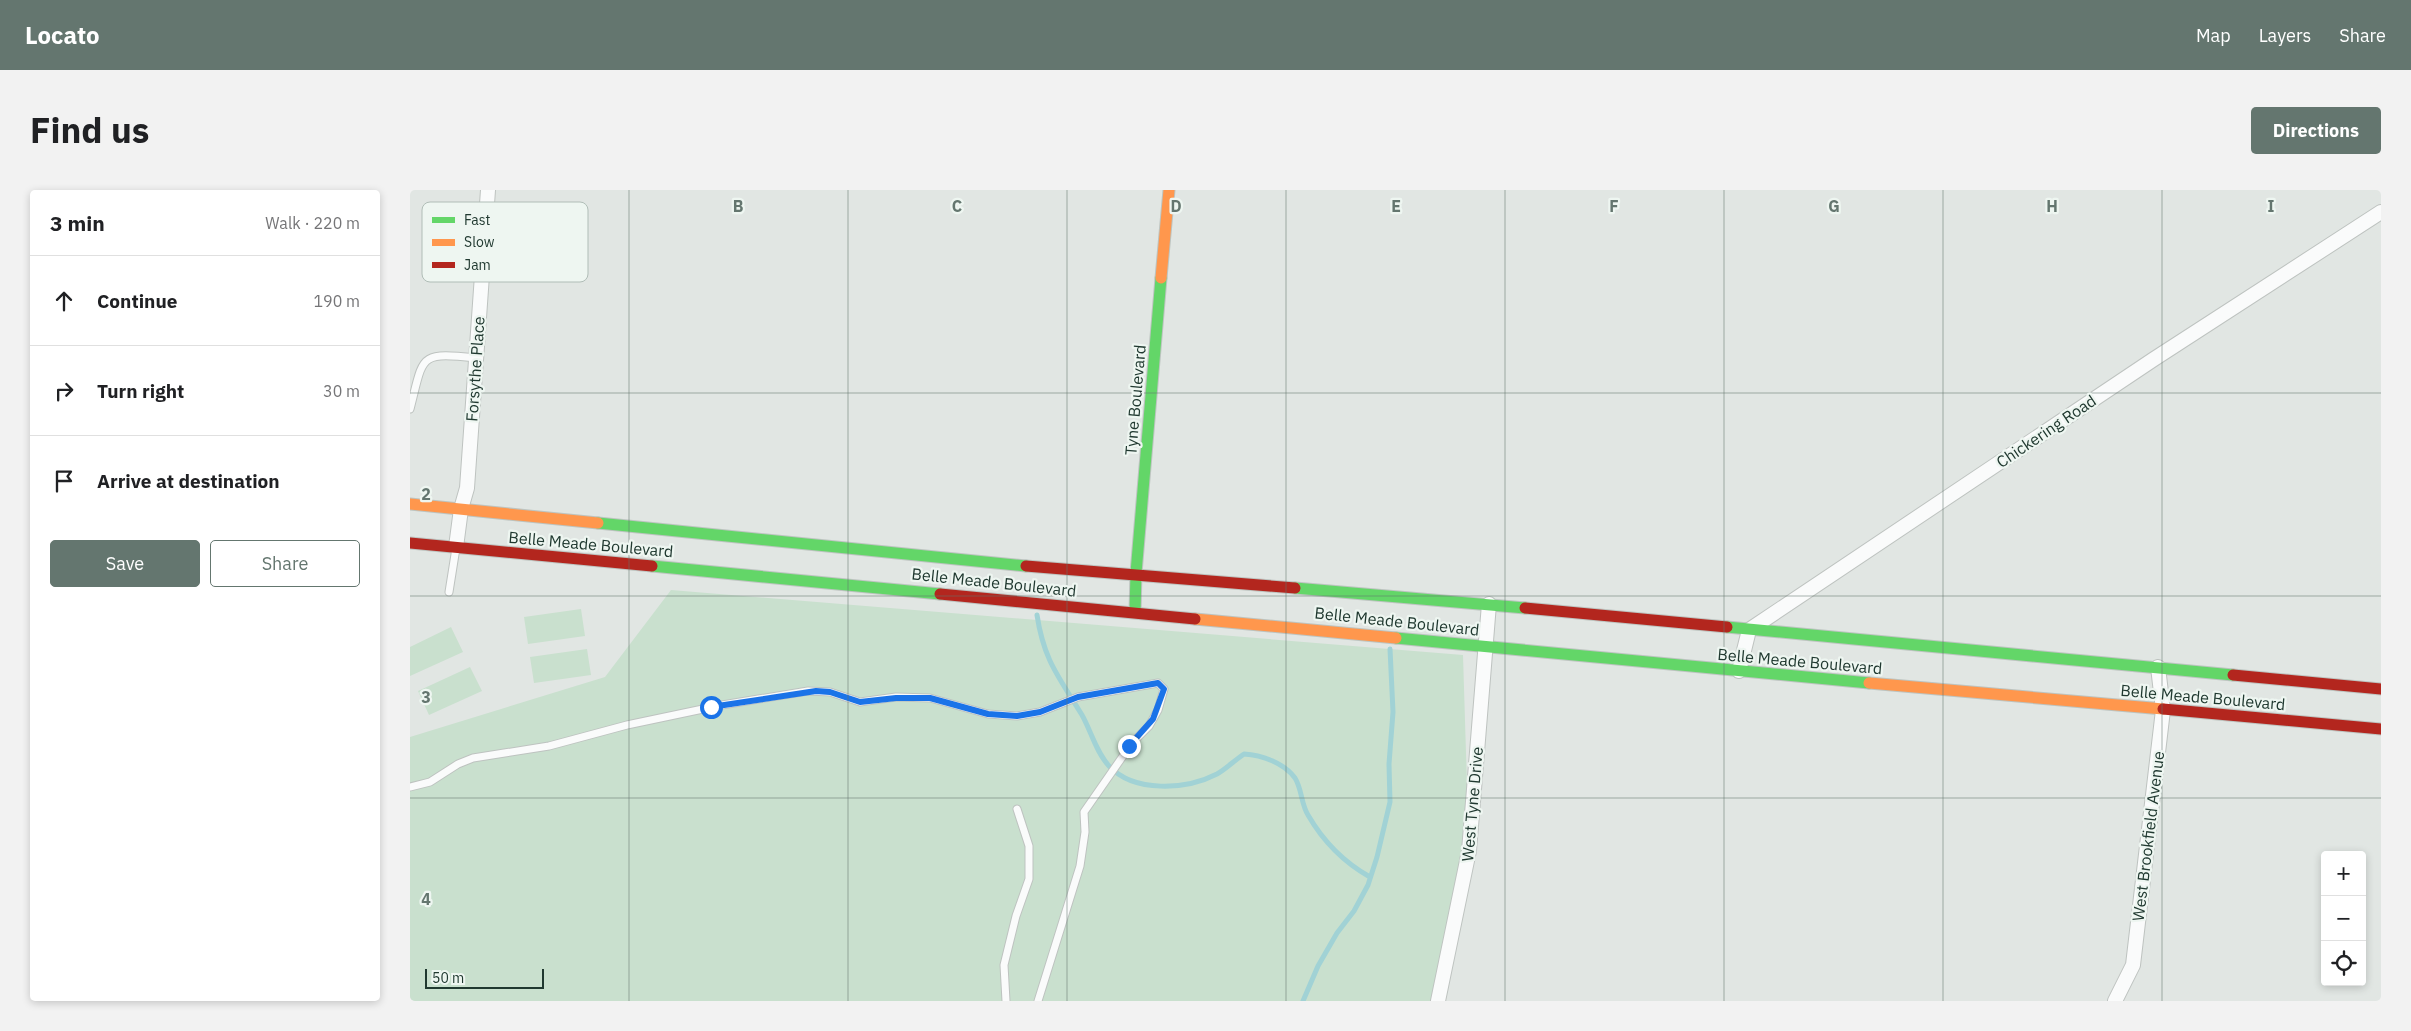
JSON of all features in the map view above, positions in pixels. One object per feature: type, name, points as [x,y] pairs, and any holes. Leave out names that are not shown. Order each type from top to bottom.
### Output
[{"type":"street","name":"Tyne Boulevard","points":[[1135,612],[1136,573],[1169,190]]},
{"type":"street","name":"Chickering Road","points":[[1749,630],[2154,359],[2381,212]]},
{"type":"street","name":"Forsythe Place","points":[[456,548],[461,509],[467,488],[481,282]]},
{"type":"street","name":"Belle Meade Boulevard","points":[[410,504],[944,558],[1489,604],[2381,689]]},
{"type":"street","name":"Belle Meade Boulevard","points":[[410,543],[1739,671],[2381,730]]},
{"type":"street","name":"West Tyne Drive","points":[[1438,1001],[1469,851],[1489,604]]},
{"type":"street","points":[[1739,671],[1749,630]]},
{"type":"street","name":"West Brookfield Avenue","points":[[2115,1001],[2133,965],[2163,710],[2158,668]]},
{"type":"lane","points":[[410,409],[421,367],[427,359],[439,354],[476,358]]},
{"type":"lane","points":[[449,592],[456,548]]},
{"type":"lane","points":[[410,787],[430,782],[473,758],[549,746],[627,725],[722,705],[808,691],[830,692],[860,702],[896,698],[930,698],[988,714],[1006,716],[1033,714],[1078,697],[1153,683],[1162,685],[1164,689],[1163,694],[1153,719],[1103,782],[1084,812],[1085,832],[1080,866],[1038,1001]]},
{"type":"lane","points":[[1006,1001],[1004,965],[1016,916],[1029,879],[1030,846],[1018,809]]},
{"type":"green space","points":[[671,590],[1463,655],[1469,851],[1438,1001],[410,1001],[410,737],[605,677]]},
{"type":"green space","points":[[581,609],[585,636],[528,644],[524,617]]},
{"type":"green space","points":[[451,627],[463,652],[410,676],[410,647]]},
{"type":"green space","points":[[587,649],[591,675],[534,683],[530,657]]},
{"type":"green space","points":[[470,667],[482,691],[429,715],[418,691]]},
{"type":"waterway","points":[[1037,615],[1048,657],[1082,715],[1104,760],[1120,775],[1146,785],[1176,786],[1217,774],[1244,754],[1272,761],[1285,768],[1295,778],[1306,811],[1314,825],[1328,842],[1343,858],[1370,877]]},
{"type":"waterway","points":[[1303,1001],[1318,966],[1337,933],[1354,911],[1368,885],[1377,857],[1390,802],[1389,764],[1393,712],[1390,649]]},
{"type":"traffic: fast","points":[[1135,612],[1136,573],[1161,278]]},
{"type":"traffic: fast","points":[[598,523],[1026,566]]},
{"type":"traffic: fast","points":[[652,566],[940,594]]},
{"type":"traffic: fast","points":[[1295,588],[1525,608]]},
{"type":"traffic: fast","points":[[1727,627],[2233,675]]},
{"type":"traffic: fast","points":[[1396,638],[1869,683]]},
{"type":"traffic: slow","points":[[1161,278],[1169,190]]},
{"type":"traffic: slow","points":[[410,504],[598,523]]},
{"type":"traffic: slow","points":[[1195,619],[1396,638]]},
{"type":"traffic: slow","points":[[1869,683],[2163,709]]},
{"type":"traffic: jam","points":[[410,543],[652,566]]},
{"type":"traffic: jam","points":[[1026,566],[1295,588]]},
{"type":"traffic: jam","points":[[940,594],[1195,619]]},
{"type":"traffic: jam","points":[[1525,608],[1727,627]]},
{"type":"traffic: jam","points":[[2233,675],[2381,689]]},
{"type":"traffic: jam","points":[[2163,709],[2381,729]]},
{"type":"route","points":[[711,707],[816,691],[830,692],[860,702],[912,697],[930,698],[963,705],[988,714],[1017,716],[1040,712],[1078,697],[1158,683],[1164,689],[1158,710],[1149,726],[1129,746]]}]
